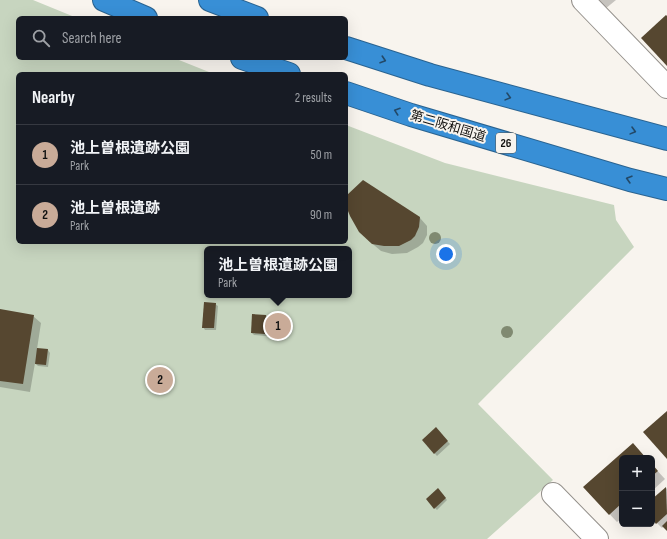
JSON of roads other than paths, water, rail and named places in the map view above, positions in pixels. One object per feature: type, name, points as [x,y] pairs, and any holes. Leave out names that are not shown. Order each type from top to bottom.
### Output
[{"type":"highway","points":[[104,0],[141,16]]},
{"type":"highway","points":[[210,0],[252,16]]},
{"type":"highway","points":[[348,49],[430,75],[667,139]]},
{"type":"highway","points":[[248,60],[283,72]]},
{"type":"highway","name":"第二阪和国道","points":[[348,94],[411,116],[667,189]]},
{"type":"street","points":[[583,0],[667,87]]},
{"type":"street","points":[[553,494],[596,539]]},
{"type":"place","name":"池上曽根遺跡公園","points":[[278,326]]},
{"type":"place","name":"池上曽根遺跡","points":[[160,380]]}]
